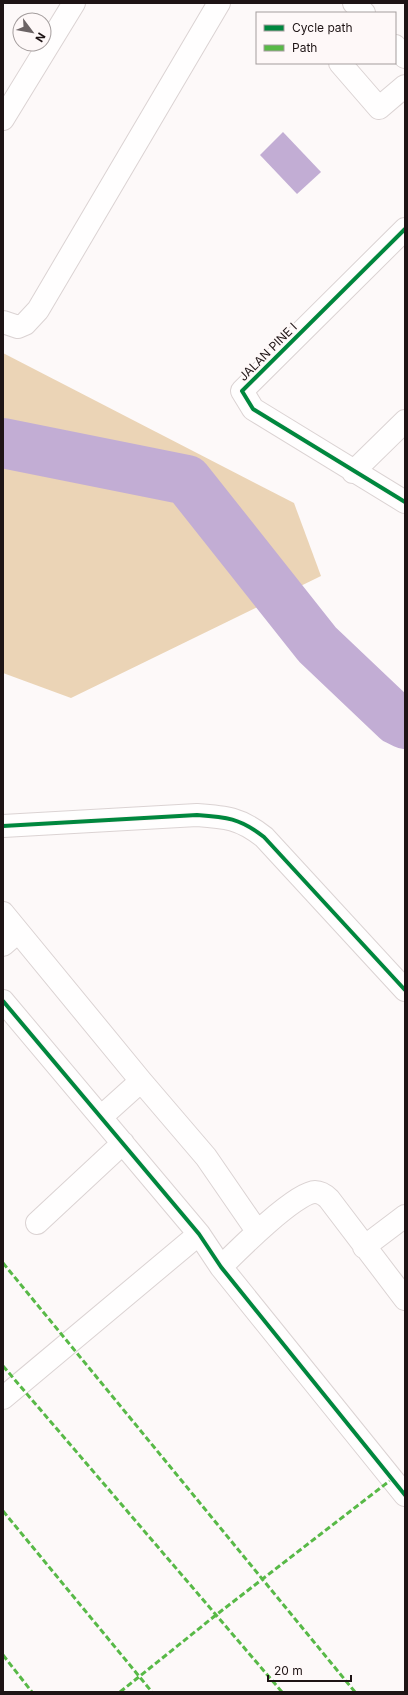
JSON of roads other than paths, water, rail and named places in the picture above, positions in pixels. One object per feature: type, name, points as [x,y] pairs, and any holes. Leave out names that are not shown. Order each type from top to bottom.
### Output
[{"type":"street","points":[[3,119],[74,3]]},
{"type":"street","points":[[3,322],[18,327],[25,324],[38,310],[219,3]]},
{"type":"street","points":[[354,3],[363,12]]},
{"type":"street","points":[[396,47],[405,57]]},
{"type":"street","points":[[341,64],[379,108],[405,86]]},
{"type":"street","name":"JALAN PINE I","points":[[353,472],[253,409],[242,391],[405,229]]},
{"type":"street","points":[[405,421],[353,472],[405,502]]},
{"type":"street","points":[[3,826],[196,815],[227,817],[250,826],[264,837],[405,990]]},
{"type":"street","points":[[3,913],[10,938],[141,1082],[206,1157],[257,1231]]},
{"type":"street","points":[[3,1001],[199,1234],[221,1267],[401,1481]]},
{"type":"street","points":[[101,1117],[141,1082]]},
{"type":"street","points":[[37,1223],[123,1143]]},
{"type":"street","points":[[221,1267],[257,1231],[301,1197],[317,1191],[324,1194],[329,1199],[405,1299]]},
{"type":"street","points":[[364,1247],[405,1216]]},
{"type":"street","points":[[3,1398],[199,1234]]},
{"type":"waterway","points":[[3,443],[187,480],[317,644],[397,720],[405,724]]}]
